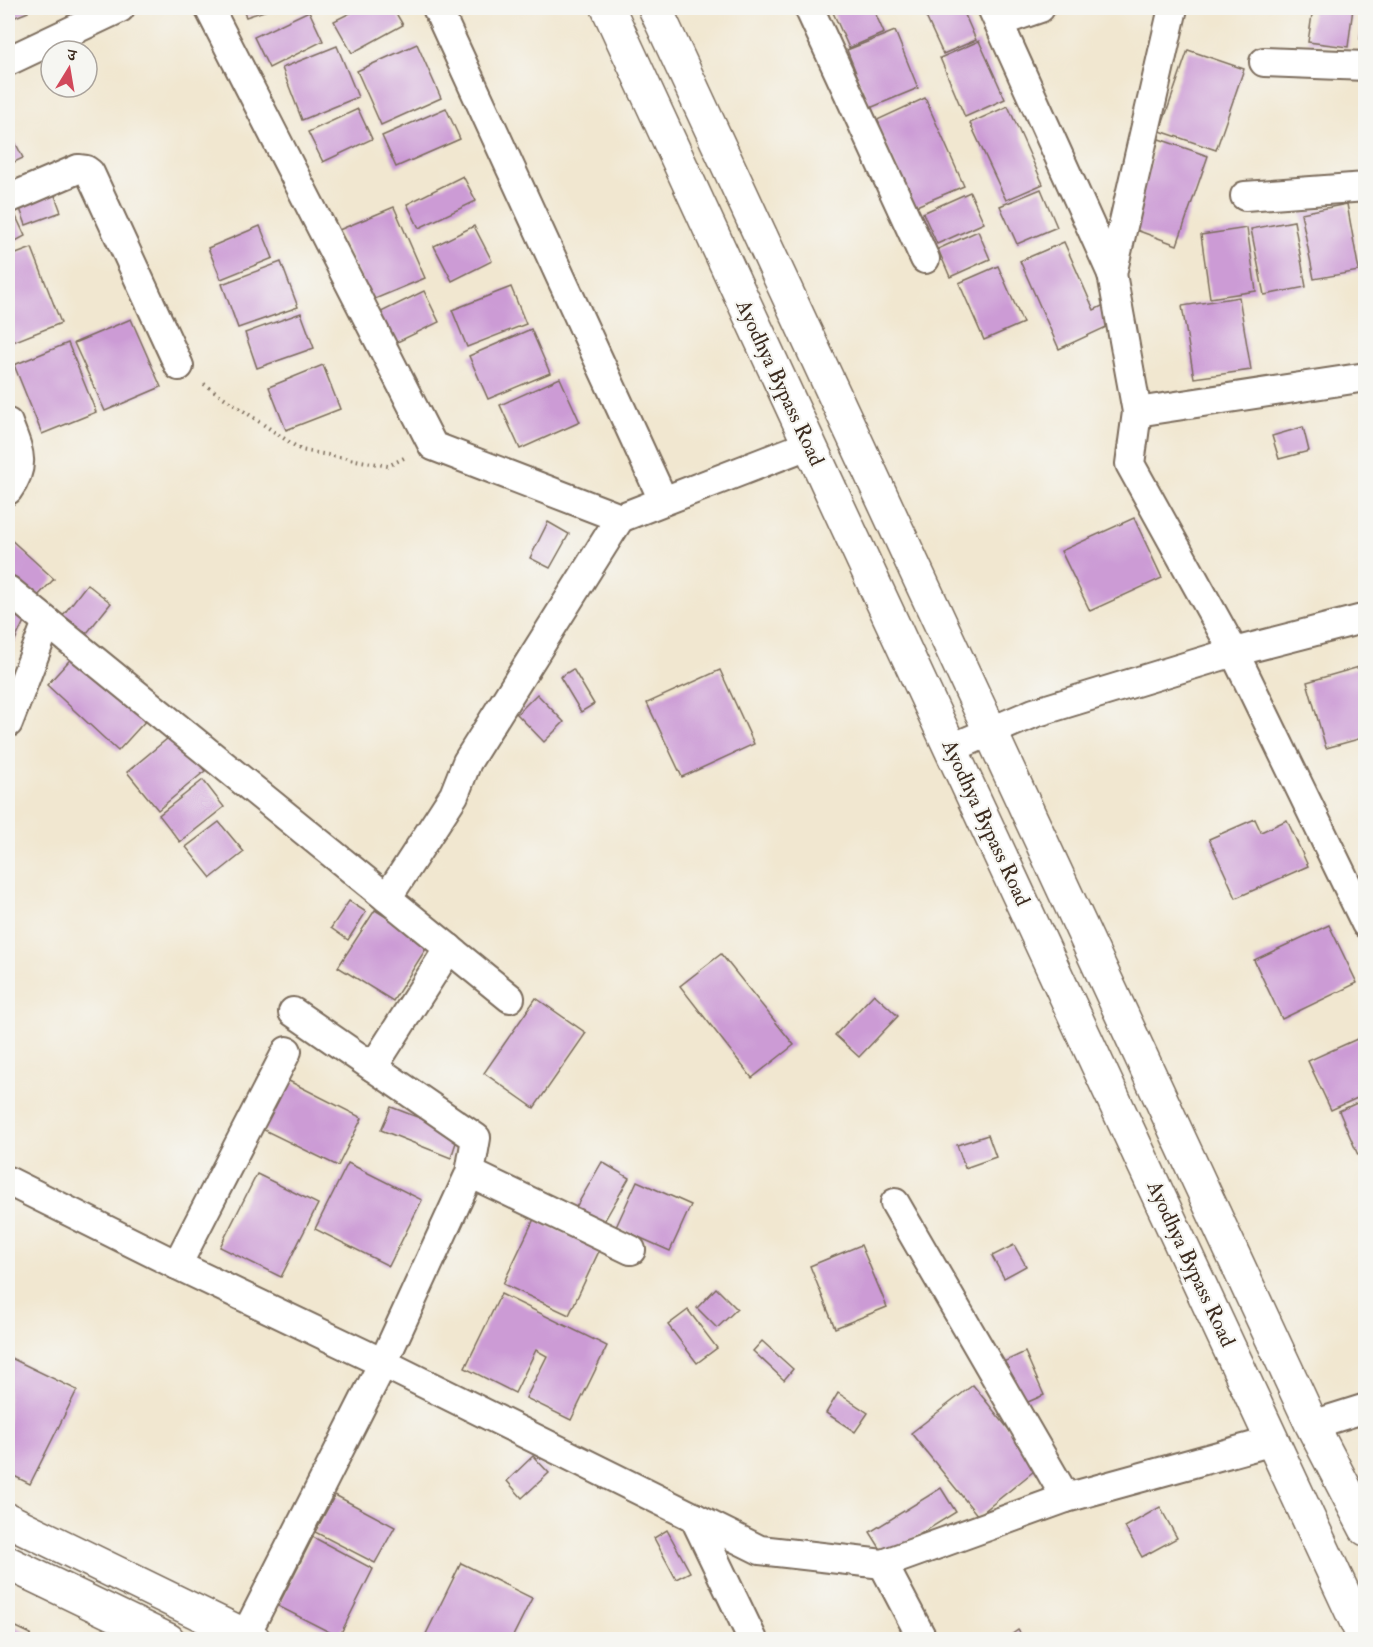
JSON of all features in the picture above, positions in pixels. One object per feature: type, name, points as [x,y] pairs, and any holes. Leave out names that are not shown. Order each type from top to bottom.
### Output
[{"type":"main road","name":"Ayodhya Bypass Road","points":[[608,8],[808,445],[952,748],[1365,1640]]},
{"type":"main road","name":"Ayodhya Bypass Road","points":[[655,8],[1312,1425],[1365,1529]]},
{"type":"main road","points":[[8,1520],[247,1638]]},
{"type":"main road","points":[[8,1563],[168,1640]]},
{"type":"street","points":[[8,61],[120,8]]},
{"type":"street","points":[[209,8],[433,446],[620,518]]},
{"type":"street","points":[[437,8],[663,500]]},
{"type":"street","points":[[809,8],[925,259]]},
{"type":"street","points":[[1040,8],[996,15],[1112,274],[1137,412],[1130,464],[1355,877],[1365,924]]},
{"type":"street","points":[[1112,274],[1173,8]]},
{"type":"street","points":[[1264,62],[1365,66]]},
{"type":"street","points":[[8,199],[78,169],[90,173],[179,366]]},
{"type":"street","points":[[1245,195],[1365,186]]},
{"type":"street","points":[[1137,412],[1365,377]]},
{"type":"street","points":[[8,423],[21,457],[16,478],[8,490]]},
{"type":"street","points":[[387,898],[454,795],[467,762],[620,518],[808,445]]},
{"type":"street","points":[[8,590],[510,998]]},
{"type":"street","points":[[952,748],[1034,713],[1234,652],[1365,618]]},
{"type":"street","points":[[8,723],[47,622]]},
{"type":"street","points":[[373,1067],[449,948]]},
{"type":"street","points":[[247,1638],[383,1363],[470,1173],[476,1138],[293,1012]]},
{"type":"street","points":[[177,1265],[287,1051]]},
{"type":"street","points":[[470,1173],[631,1250]]},
{"type":"street","points":[[8,1181],[383,1363],[760,1550],[883,1564],[1066,1498],[1273,1441]]},
{"type":"street","points":[[895,1203],[1066,1498]]},
{"type":"street","points":[[1312,1425],[1365,1408]]},
{"type":"street","points":[[694,1517],[753,1640]]},
{"type":"street","points":[[883,1564],[923,1640]]},
{"type":"path","points":[[179,366],[300,450],[388,465],[433,446]]},
{"type":"building","points":[[8,8],[26,8],[28,12],[8,20]]},
{"type":"building","points":[[242,8],[273,8],[246,17]]},
{"type":"building","points":[[360,8],[393,8],[403,25],[352,53],[334,21]]},
{"type":"building","points":[[831,8],[873,8],[884,33],[849,48]]},
{"type":"building","points":[[922,8],[962,8],[976,40],[943,54]]},
{"type":"building","points":[[1313,8],[1353,8],[1348,47],[1308,42]]},
{"type":"building","points":[[1364,9],[1366,10],[1366,39],[1360,39]]},
{"type":"building","points":[[309,11],[323,41],[269,68],[254,37]]},
{"type":"building","points":[[895,31],[918,88],[870,108],[847,50]]},
{"type":"building","points":[[979,41],[1005,99],[965,117],[940,58]]},
{"type":"building","points":[[417,44],[441,98],[381,125],[357,71]]},
{"type":"building","points":[[337,46],[358,97],[302,120],[282,68]]},
{"type":"building","points":[[1188,50],[1244,69],[1216,150],[1160,131]]},
{"type":"building","points":[[925,98],[964,186],[914,207],[875,121]]},
{"type":"building","points":[[1008,106],[1043,184],[1006,200],[970,123]]},
{"type":"building","points":[[446,108],[460,139],[396,167],[382,136]]},
{"type":"building","points":[[358,109],[372,139],[323,162],[308,132]]},
{"type":"building","points":[[13,138],[23,158],[8,165],[8,141]]},
{"type":"building","points":[[1159,139],[1208,156],[1177,245],[1128,227]]},
{"type":"building","points":[[463,176],[476,201],[419,228],[407,204]]},
{"type":"building","points":[[1041,189],[1057,227],[1017,244],[1000,206]]},
{"type":"building","points":[[970,192],[984,223],[937,244],[923,213]]},
{"type":"building","points":[[54,193],[61,212],[26,225],[19,206]]},
{"type":"building","points":[[1347,204],[1359,271],[1314,279],[1301,213]]},
{"type":"building","points":[[394,207],[425,278],[370,301],[339,230]]},
{"type":"building","points":[[13,210],[25,236],[8,245],[8,212]]},
{"type":"building","points":[[1294,221],[1306,287],[1264,295],[1251,229]]},
{"type":"building","points":[[260,226],[273,258],[221,279],[208,248]]},
{"type":"building","points":[[474,226],[492,261],[452,281],[434,246]]},
{"type":"building","points":[[1247,228],[1256,291],[1210,298],[1201,235]]},
{"type":"building","points":[[978,231],[990,259],[950,277],[938,249]]},
{"type":"building","points":[[1064,242],[1094,310],[1106,304],[1115,323],[1059,349],[1020,261]]},
{"type":"building","points":[[32,248],[61,323],[8,344],[8,257]]},
{"type":"building","points":[[281,262],[298,307],[238,328],[222,284]]},
{"type":"building","points":[[998,266],[1023,323],[984,340],[959,283]]},
{"type":"building","points":[[511,287],[526,324],[467,347],[452,310]]},
{"type":"building","points":[[424,291],[439,322],[389,346],[375,315]]},
{"type":"building","points":[[1239,297],[1251,370],[1194,378],[1182,306]]},
{"type":"building","points":[[301,313],[314,348],[257,368],[245,333]]},
{"type":"building","points":[[131,319],[161,387],[105,411],[74,343]]},
{"type":"building","points":[[531,329],[550,373],[488,399],[469,356]]},
{"type":"building","points":[[68,343],[96,412],[42,434],[14,365]]},
{"type":"building","points":[[323,365],[340,409],[286,430],[269,387]]},
{"type":"building","points":[[560,378],[580,422],[520,449],[500,405]]},
{"type":"building","points":[[1303,427],[1309,451],[1279,459],[1272,436]]},
{"type":"building","points":[[1134,518],[1162,578],[1090,611],[1061,551]]},
{"type":"building","points":[[548,522],[569,534],[550,568],[530,558]]},
{"type":"building","points":[[8,537],[54,579],[33,601],[8,577]]},
{"type":"building","points":[[87,584],[111,603],[87,633],[63,615]]},
{"type":"building","points":[[8,608],[26,617],[8,655]]},
{"type":"building","points":[[78,651],[149,717],[118,751],[47,685]]},
{"type":"building","points":[[1366,665],[1366,737],[1326,748],[1307,682]]},
{"type":"building","points":[[573,669],[594,704],[581,712],[560,677]]},
{"type":"building","points":[[720,670],[754,744],[682,777],[647,703]]},
{"type":"building","points":[[537,694],[564,722],[544,742],[517,714]]},
{"type":"building","points":[[173,734],[205,771],[158,810],[127,772]]},
{"type":"building","points":[[203,780],[224,807],[180,842],[159,815]]},
{"type":"building","points":[[1255,819],[1261,832],[1287,820],[1308,866],[1236,898],[1209,839]]},
{"type":"building","points":[[219,822],[244,852],[211,878],[186,847]]},
{"type":"building","points":[[349,901],[366,912],[348,940],[331,928]]},
{"type":"building","points":[[375,910],[429,944],[393,1001],[338,967]]},
{"type":"building","points":[[1329,925],[1357,983],[1282,1019],[1254,960]]},
{"type":"building","points":[[721,954],[794,1045],[752,1078],[680,986]]},
{"type":"building","points":[[874,994],[898,1016],[859,1057],[835,1035]]},
{"type":"building","points":[[536,998],[586,1033],[534,1108],[484,1073]]},
{"type":"building","points":[[1366,1035],[1366,1094],[1331,1110],[1308,1061]]},
{"type":"building","points":[[283,1078],[362,1118],[338,1166],[258,1127]]},
{"type":"building","points":[[1366,1099],[1366,1152],[1358,1155],[1339,1111]]},
{"type":"building","points":[[391,1107],[459,1133],[451,1158],[381,1130]]},
{"type":"building","points":[[988,1135],[996,1157],[965,1168],[957,1145]]},
{"type":"building","points":[[602,1162],[629,1178],[602,1225],[575,1209]]},
{"type":"building","points":[[348,1163],[422,1200],[389,1266],[315,1229]]},
{"type":"building","points":[[257,1174],[318,1204],[281,1277],[220,1247]]},
{"type":"building","points":[[637,1181],[691,1205],[670,1251],[616,1227]]},
{"type":"building","points":[[534,1219],[600,1249],[569,1315],[503,1284]]},
{"type":"building","points":[[861,1245],[887,1307],[835,1328],[810,1266]]},
{"type":"building","points":[[1014,1245],[1026,1266],[1004,1278],[992,1256]]},
{"type":"building","points":[[716,1288],[737,1309],[717,1328],[697,1308]]},
{"type":"building","points":[[501,1294],[607,1346],[571,1420],[526,1398],[547,1356],[536,1350],[515,1393],[465,1368]]},
{"type":"building","points":[[688,1310],[717,1348],[697,1363],[668,1325]]},
{"type":"building","points":[[762,1341],[793,1369],[784,1380],[753,1351]]},
{"type":"building","points":[[1025,1352],[1044,1395],[1021,1405],[1001,1363]]},
{"type":"building","points":[[9,1357],[77,1390],[30,1484],[8,1473]]},
{"type":"building","points":[[973,1385],[1039,1467],[978,1516],[911,1433]]},
{"type":"building","points":[[838,1393],[868,1413],[855,1432],[826,1413]]},
{"type":"building","points":[[533,1456],[549,1473],[522,1498],[507,1481]]},
{"type":"building","points":[[941,1488],[956,1512],[885,1556],[870,1532]]},
{"type":"building","points":[[335,1495],[395,1527],[375,1563],[315,1532]]},
{"type":"building","points":[[1160,1507],[1177,1538],[1142,1557],[1125,1527]]},
{"type":"building","points":[[667,1530],[690,1572],[676,1579],[654,1538]]},
{"type":"building","points":[[313,1537],[373,1569],[339,1637],[278,1606]]},
{"type":"building","points":[[461,1563],[532,1598],[511,1640],[423,1640]]},
{"type":"building","points":[[8,1623],[31,1634],[28,1640],[8,1640]]},
{"type":"building","points":[[1018,1630],[1025,1640],[1004,1640]]}]
